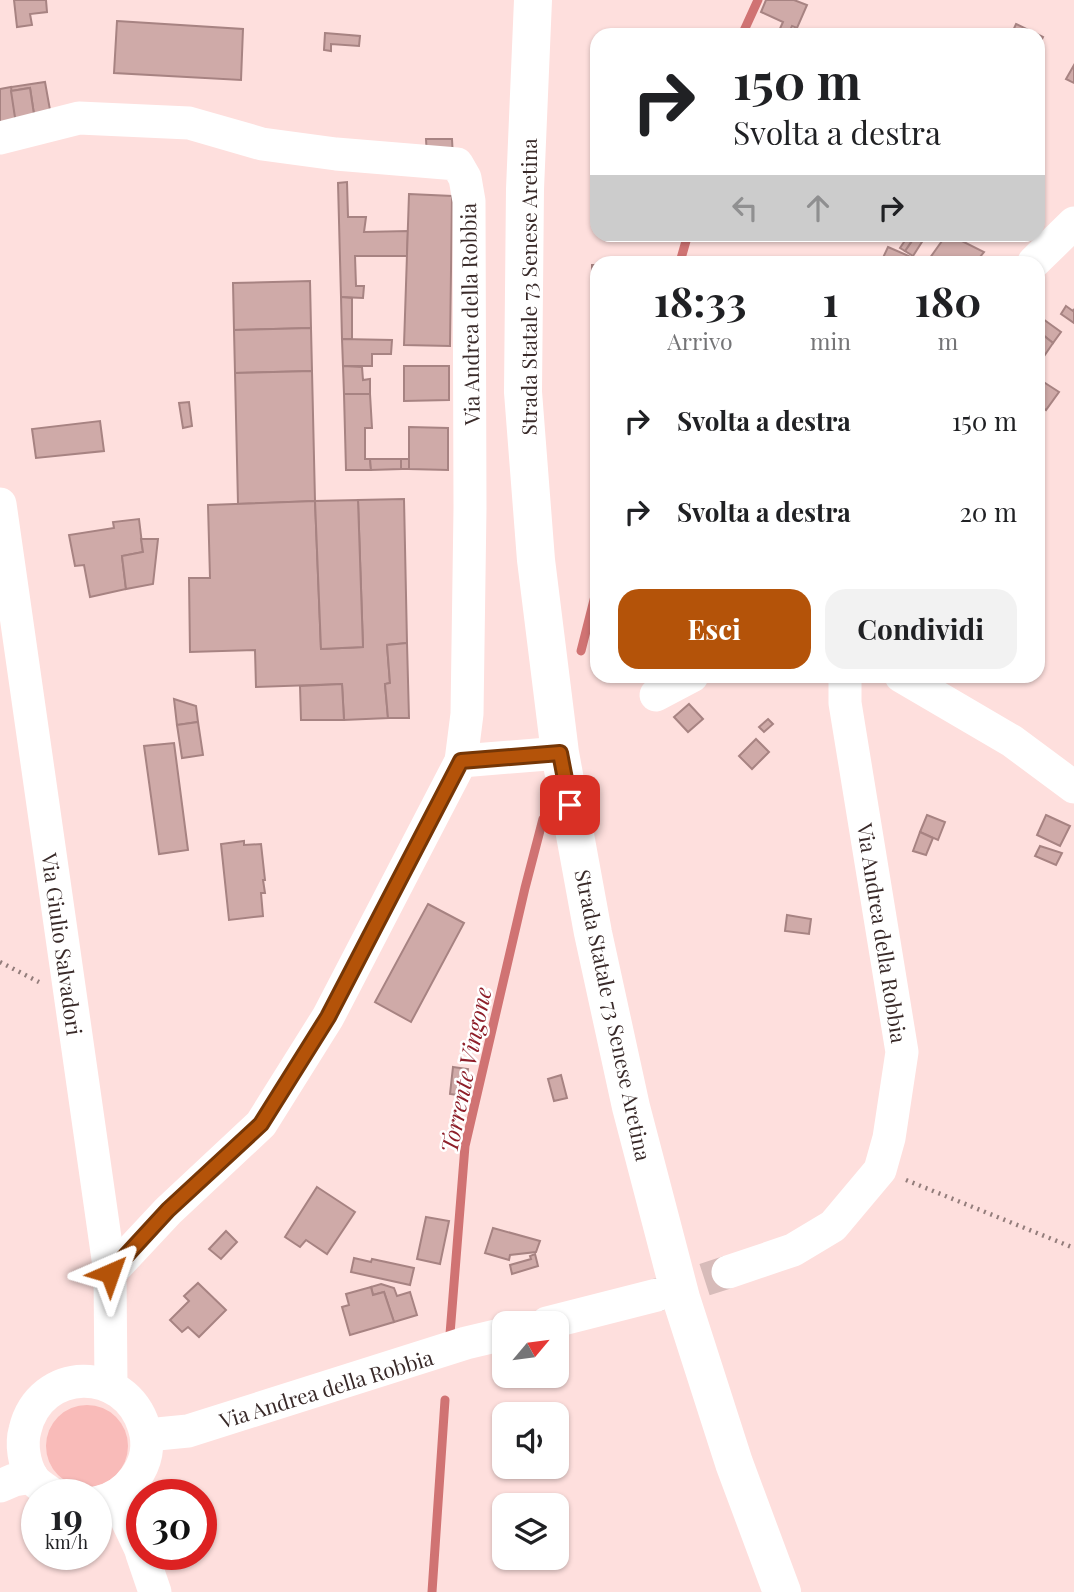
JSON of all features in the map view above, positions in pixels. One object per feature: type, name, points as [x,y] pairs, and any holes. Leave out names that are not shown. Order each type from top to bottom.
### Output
[{"type":"main road","name":"Strada Statale 73 Senese Aretina","points":[[533,0],[525,189],[523,392],[536,560],[560,753],[593,933],[631,1107],[681,1298],[734,1463],[782,1592]]},
{"type":"street","name":"Via Andrea della Robbia","points":[[0,138],[79,118],[188,123],[262,144],[335,154],[457,164],[466,178],[469,215],[470,508],[467,714],[461,761]]},
{"type":"street","points":[[1040,256],[1074,223]]},
{"type":"street","name":"Via Giulio Salvadori","points":[[0,504],[110,1273],[111,1386]]},
{"type":"street","points":[[656,695],[679,683]]},
{"type":"street","name":"Via Andrea della Robbia","points":[[728,1272],[793,1250],[833,1226],[880,1170],[889,1138],[902,1052],[845,703],[845,683]]},
{"type":"street","points":[[913,683],[1012,741],[1074,787]]},
{"type":"street","points":[[110,1273],[168,1210],[261,1124],[328,1017],[461,761],[560,753]]},
{"type":"street","points":[[569,1317],[657,1295]]},
{"type":"street","name":"Via Andrea della Robbia","points":[[147,1435],[188,1431],[492,1337]]},
{"type":"street","points":[[38,1479],[24,1453],[24,1433],[29,1415],[40,1400],[55,1388],[73,1381],[92,1381],[111,1386],[128,1398],[140,1415],[147,1435],[141,1471],[130,1486],[112,1496]]},
{"type":"street","points":[[0,1486],[14,1480],[21,1482]]},
{"type":"street","points":[[112,1509],[126,1529]]},
{"type":"street","points":[[148,1570],[155,1592]]},
{"type":"path","points":[[880,1170],[1074,1248]]},
{"type":"shaded area","points":[[87,1405],[103,1408],[121,1423],[127,1438],[125,1462],[111,1479],[63,1479],[49,1462],[46,1446],[49,1430],[58,1417],[71,1408]]},
{"type":"building","points":[[14,0],[46,0],[47,12],[30,14],[32,25],[17,27]]},
{"type":"building","points":[[766,0],[794,0],[807,5],[797,28],[780,28],[783,22],[761,12]]},
{"type":"building","points":[[117,21],[243,29],[241,80],[114,73]]},
{"type":"building","points":[[325,33],[360,36],[359,46],[331,44],[331,51],[324,50]]},
{"type":"building","points":[[1074,65],[1074,83],[1066,79]]},
{"type":"building","points":[[45,82],[52,121],[35,121],[30,88],[11,91],[11,87]]},
{"type":"building","points":[[11,87],[17,127],[0,130],[0,89]]},
{"type":"building","points":[[30,88],[35,121],[16,124],[11,91]]},
{"type":"building","points":[[426,139],[452,139],[453,158],[427,158]]},
{"type":"building","points":[[347,182],[348,217],[366,217],[364,232],[408,231],[407,256],[355,256],[356,286],[364,286],[363,298],[341,297],[338,183]]},
{"type":"building","points":[[409,194],[452,196],[450,346],[404,345]]},
{"type":"building","points":[[904,242],[911,242],[905,251],[900,248]]},
{"type":"building","points":[[911,242],[922,242],[913,256],[905,251]]},
{"type":"building","points":[[941,242],[963,242],[984,252],[981,256],[931,256]]},
{"type":"building","points":[[888,247],[909,256],[884,256]]},
{"type":"building","points":[[310,281],[311,328],[234,330],[233,283]]},
{"type":"building","points":[[341,297],[352,298],[352,339],[342,339]]},
{"type":"building","points":[[1066,306],[1073,311],[1074,309],[1074,323],[1061,314]]},
{"type":"building","points":[[1045,320],[1061,332],[1053,343],[1045,337]]},
{"type":"building","points":[[311,328],[312,371],[235,373],[234,330]]},
{"type":"building","points":[[1045,337],[1053,343],[1045,355]]},
{"type":"building","points":[[342,339],[392,340],[391,354],[372,354],[372,366],[343,366]]},
{"type":"building","points":[[343,366],[362,367],[363,380],[370,379],[370,394],[344,394]]},
{"type":"building","points":[[404,366],[449,366],[449,400],[404,401]]},
{"type":"building","points":[[312,371],[315,501],[238,504],[235,373]]},
{"type":"building","points":[[1045,383],[1059,392],[1045,409]]},
{"type":"building","points":[[344,394],[370,394],[372,428],[365,428],[365,459],[370,459],[371,470],[346,470]]},
{"type":"building","points":[[189,402],[192,426],[183,428],[179,403]]},
{"type":"building","points":[[100,421],[104,451],[36,458],[32,429]]},
{"type":"building","points":[[409,427],[448,428],[448,470],[409,469]]},
{"type":"building","points":[[370,459],[401,459],[401,469],[371,470]]},
{"type":"building","points":[[401,459],[409,459],[409,469],[401,469]]},
{"type":"building","points":[[404,499],[407,643],[387,645],[390,683],[385,684],[388,718],[344,720],[342,684],[256,687],[255,650],[190,652],[189,578],[210,578],[208,505],[315,501],[321,649],[363,647],[358,500]]},
{"type":"building","points":[[358,500],[363,647],[321,649],[315,501]]},
{"type":"building","points":[[139,519],[143,552],[122,556],[126,589],[90,597],[84,565],[75,566],[69,535],[114,528],[113,522]]},
{"type":"building","points":[[141,539],[158,539],[153,584],[126,589],[122,556],[143,552]]},
{"type":"building","points":[[407,643],[409,718],[388,718],[385,684],[390,683],[387,645]]},
{"type":"building","points":[[342,684],[344,720],[301,720],[300,686]]},
{"type":"building","points":[[174,699],[196,706],[198,722],[177,725]]},
{"type":"building","points":[[689,704],[703,719],[688,732],[674,717]]},
{"type":"building","points":[[768,719],[773,724],[764,732],[759,727]]},
{"type":"building","points":[[198,722],[203,755],[182,758],[177,725]]},
{"type":"building","points":[[756,739],[769,752],[752,769],[739,756]]},
{"type":"building","points":[[174,743],[188,850],[159,854],[144,746]]},
{"type":"building","points":[[927,815],[945,822],[938,840],[920,832]]},
{"type":"building","points":[[1046,815],[1070,826],[1060,846],[1037,835]]},
{"type":"building","points":[[920,832],[933,838],[926,855],[913,851]]},
{"type":"building","points":[[244,841],[244,845],[261,844],[265,880],[265,893],[261,893],[263,916],[229,920],[221,844]]},
{"type":"building","points":[[1040,846],[1062,853],[1056,865],[1035,856]]},
{"type":"building","points":[[428,904],[464,923],[411,1022],[375,1002]]},
{"type":"building","points":[[787,915],[811,919],[809,934],[785,931]]},
{"type":"building","points":[[453,1067],[468,1069],[464,1096],[450,1094]]},
{"type":"building","points":[[561,1075],[567,1098],[554,1101],[548,1079]]},
{"type":"building","points":[[317,1187],[355,1212],[327,1254],[306,1240],[300,1247],[285,1237]]},
{"type":"building","points":[[426,1217],[449,1221],[440,1264],[417,1259]]},
{"type":"building","points":[[493,1228],[540,1241],[536,1252],[510,1255],[509,1260],[485,1253]]},
{"type":"building","points":[[226,1231],[237,1242],[221,1259],[209,1249]]},
{"type":"building","points":[[535,1254],[538,1266],[512,1274],[510,1265],[531,1259],[530,1256]]},
{"type":"building","points":[[354,1258],[414,1268],[410,1285],[351,1272]]},
{"type":"building","points":[[198,1283],[226,1310],[199,1337],[188,1327],[182,1332],[170,1320],[189,1301],[184,1296]]},
{"type":"building","points":[[381,1284],[394,1288],[397,1296],[410,1292],[417,1315],[394,1322],[384,1292],[373,1295],[371,1287]]},
{"type":"building","points":[[371,1287],[373,1295],[384,1292],[394,1322],[350,1335],[342,1307],[349,1305],[346,1294]]},
{"type":"waterway","name":"Torrente Vingone","points":[[745,28],[758,0]]},
{"type":"waterway","name":"Torrente Vingone","points":[[682,256],[686,242]]},
{"type":"waterway","name":"Torrente Vingone","points":[[581,651],[590,616]]},
{"type":"waterway","name":"Torrente Vingone","points":[[450,1334],[465,1146],[543,819]]},
{"type":"waterway","name":"Torrente Vingone","points":[[432,1592],[445,1400]]},
{"type":"tunnel","points":[[657,1295],[728,1272]]},
{"type":"route","points":[[110,1273],[168,1210],[261,1124],[328,1017],[461,761],[560,753],[570,805]]}]
